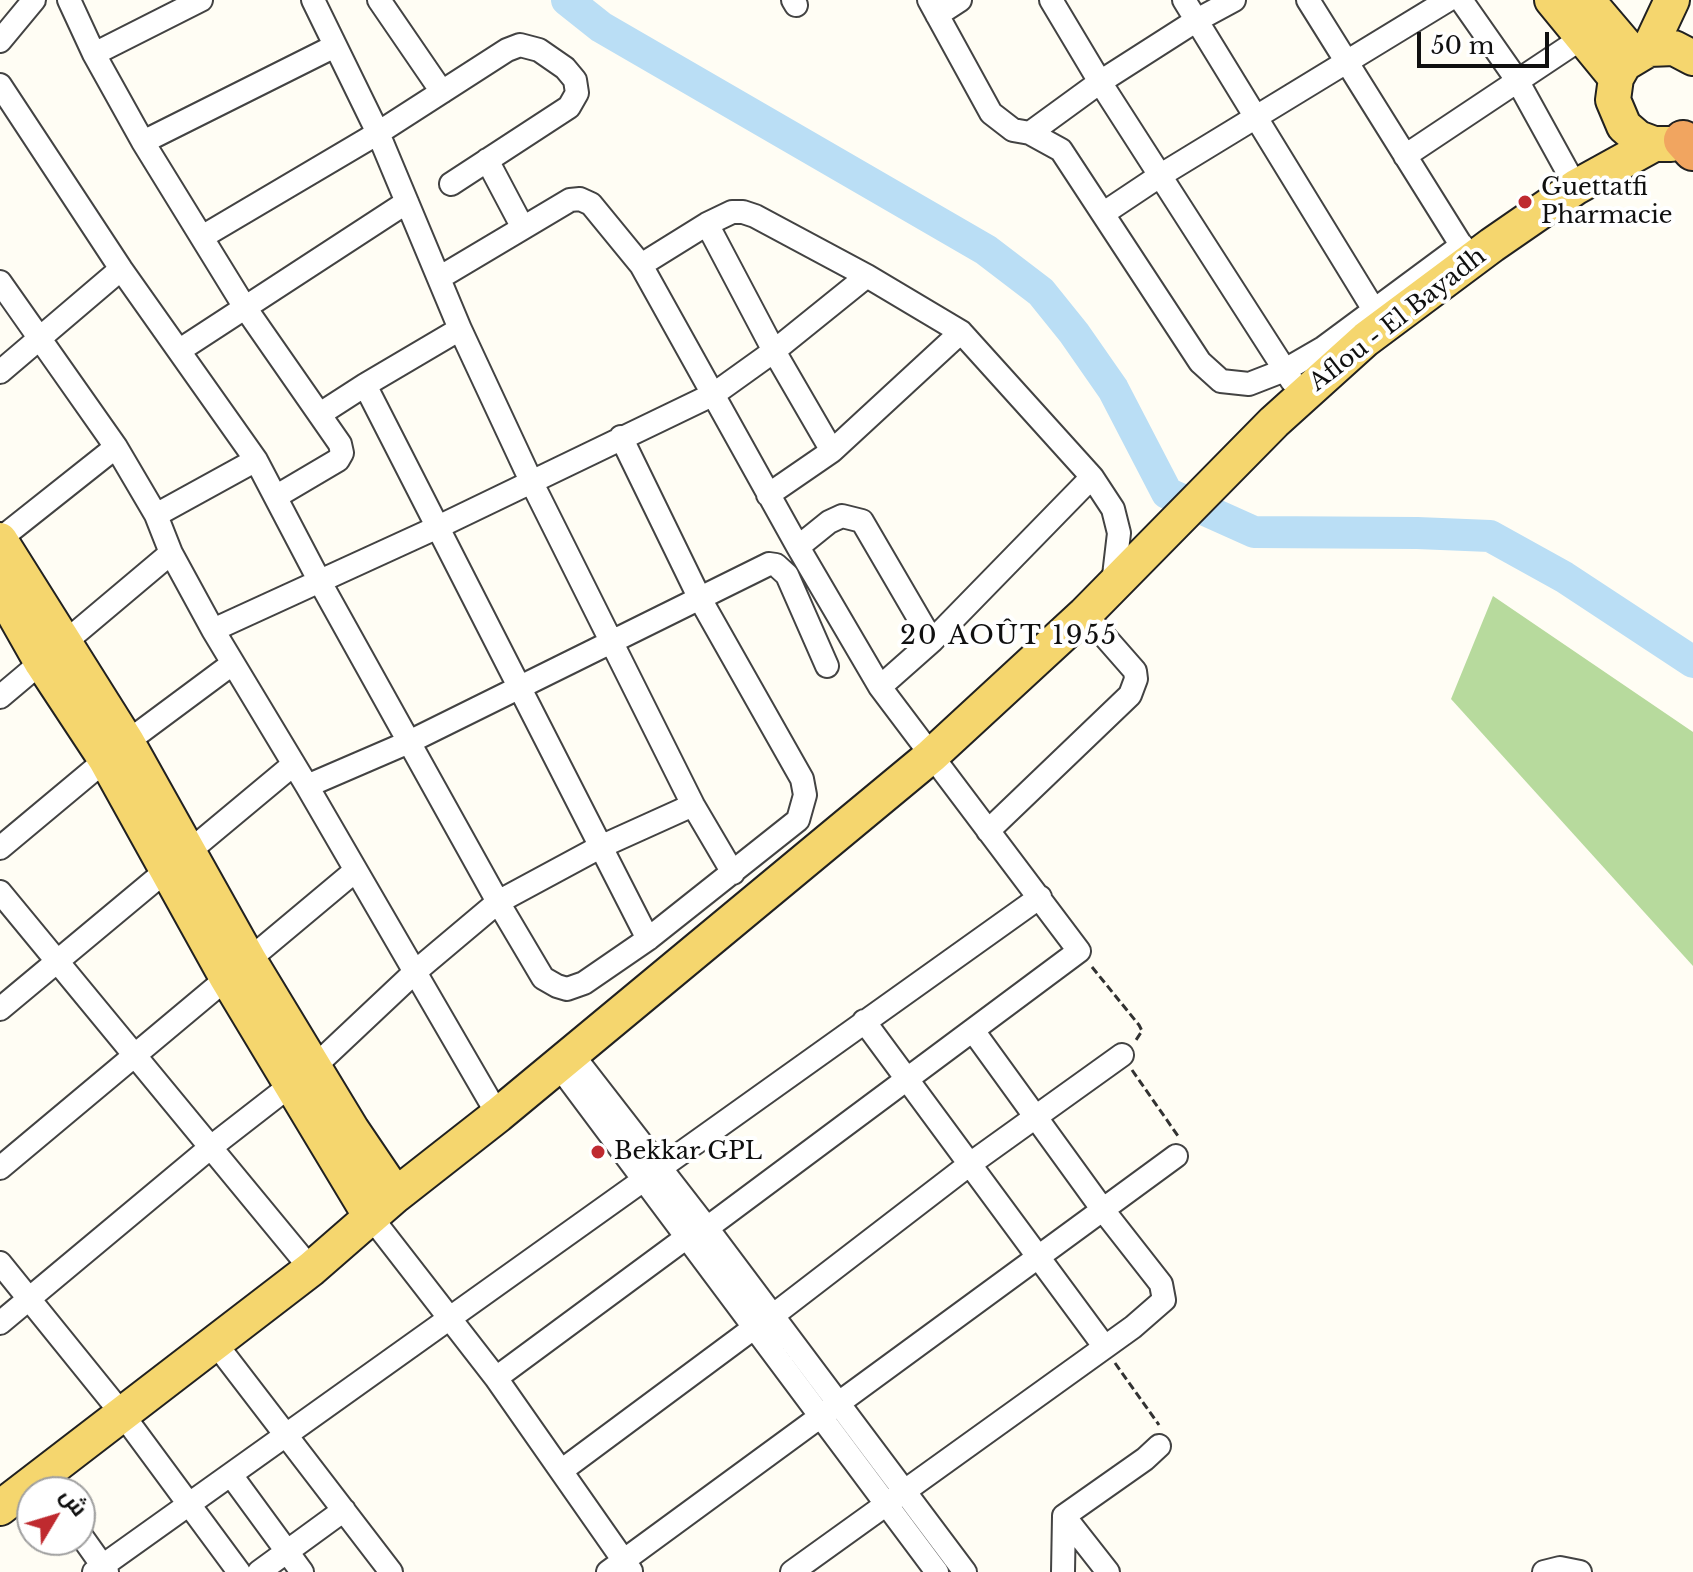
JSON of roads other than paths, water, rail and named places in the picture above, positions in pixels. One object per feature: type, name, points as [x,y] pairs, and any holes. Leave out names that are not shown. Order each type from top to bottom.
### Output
[{"type":"main road","points":[[1552,0],[1582,38],[1616,94],[1624,126],[1638,138],[1681,142]]},
{"type":"main road","points":[[1587,0],[1627,47],[1644,51],[1674,48],[1693,58]]},
{"type":"main road","points":[[1586,181],[1624,64],[1644,51],[1672,0]]},
{"type":"main road","name":"Aflou - El Bayadh","points":[[54,1476],[123,1415],[311,1269],[931,756],[1085,614],[1274,422],[1294,383],[1466,253],[1586,181],[1681,142]]},
{"type":"main road","points":[[0,539],[53,652]]},
{"type":"main road","points":[[0,589],[53,652],[117,751],[238,969],[384,1206]]},
{"type":"street","points":[[0,41],[34,0]]},
{"type":"street","points":[[69,0],[94,54],[143,142],[244,306],[340,444],[341,457],[277,496]]},
{"type":"street","points":[[94,54],[201,0]]},
{"type":"street","points":[[313,0],[378,133],[460,329],[531,481],[610,644],[693,805],[733,873]]},
{"type":"street","points":[[379,0],[442,92]]},
{"type":"street","points":[[960,0],[933,7],[991,113],[1013,130],[1045,139],[1061,150],[1200,362],[1221,381],[1294,383]]},
{"type":"street","points":[[1051,0],[1100,82],[1294,383]]},
{"type":"street","points":[[1184,0],[1379,318]]},
{"type":"street","points":[[1030,133],[1100,82],[1234,0]]},
{"type":"street","points":[[1308,0],[1466,253]]},
{"type":"street","points":[[1104,213],[1448,0]]},
{"type":"street","points":[[1461,0],[1586,181]]},
{"type":"street","points":[[1405,156],[1582,38]]},
{"type":"street","points":[[202,237],[378,133],[507,50],[520,45],[551,56],[575,80],[577,93],[569,107],[451,184]]},
{"type":"street","points":[[143,142],[335,46]]},
{"type":"street","points":[[0,85],[121,269],[256,460],[320,582],[498,902],[543,978],[567,989],[584,983],[648,939],[733,873],[798,820],[805,795],[802,779],[699,597],[621,437]]},
{"type":"street","points":[[487,160],[523,228]]},
{"type":"street","points":[[439,278],[570,200],[580,199],[591,204],[641,265],[768,495],[880,687],[1079,951],[974,1032],[496,1378]]},
{"type":"street","points":[[180,350],[407,202]]},
{"type":"street","points":[[641,265],[707,224],[732,212],[743,212],[867,276],[961,332],[1092,477],[1113,509],[1124,575]]},
{"type":"street","points":[[707,224],[774,351],[832,451]]},
{"type":"street","points":[[0,372],[121,269]]},
{"type":"street","points":[[213,630],[438,527],[714,394],[774,351],[867,276]]},
{"type":"street","points":[[0,282],[116,447],[156,515],[171,553],[232,664],[307,786],[498,1115]]},
{"type":"street","points":[[320,414],[460,329]]},
{"type":"street","points":[[768,495],[832,451],[961,332]]},
{"type":"street","points":[[365,385],[648,939]]},
{"type":"street","points":[[0,539],[116,447]]},
{"type":"street","points":[[156,515],[256,460]]},
{"type":"street","points":[[880,687],[932,641],[1092,477]]},
{"type":"street","points":[[798,547],[829,522],[842,516],[862,521],[932,641]]},
{"type":"street","points":[[0,697],[171,553]]},
{"type":"street","points":[[307,786],[409,742],[762,566],[776,565],[787,575],[827,666]]},
{"type":"street","points":[[988,831],[1130,695],[1136,679],[1135,671],[1085,614]]},
{"type":"street","points":[[0,848],[117,751],[232,664]]},
{"type":"street","points":[[0,1009],[294,764]]},
{"type":"street","points":[[0,1323],[302,1075],[416,971],[498,902],[600,847],[693,805]]},
{"type":"street","points":[[0,1168],[355,871]]},
{"type":"street","points":[[0,892],[311,1269]]},
{"type":"street","points":[[101,1570],[1040,897]]},
{"type":"street","points":[[864,1021],[1104,1346]]},
{"type":"street","points":[[792,1572],[1133,1327],[1164,1300],[1161,1284],[1103,1210],[974,1032]]},
{"type":"street","points":[[561,1471],[970,1164],[1122,1055]]},
{"type":"street","points":[[565,1060],[894,1497],[965,1572]]},
{"type":"street","points":[[384,1206],[449,1319],[496,1378],[561,1471],[621,1568],[827,1410],[1176,1156]]},
{"type":"street","points":[[0,1263],[123,1415],[239,1572]]},
{"type":"street","points":[[216,1344],[391,1572]]},
{"type":"street","points":[[1064,1516],[1159,1446]]},
{"type":"street","points":[[231,1475],[302,1572]]},
{"type":"street","points":[[894,1497],[937,1572]]},
{"type":"street","points":[[259,1572],[344,1510]]},
{"type":"street","points":[[1063,1572],[1064,1516]]},
{"type":"street","points":[[1064,1516],[1108,1572]]},
{"type":"street","points":[[1544,1572],[1560,1568],[1580,1572]]},
{"type":"waterway","points":[[567,0],[601,27],[986,250],[1041,292],[1113,389],[1167,493],[1254,532],[1490,536],[1564,577],[1693,662]]},
{"type":"place","name":"Guettatfi Pharmacie","points":[[1525,202]]},
{"type":"place","name":"Bekkar GPL","points":[[598,1152]]},
{"type":"district","name":"20 AOÛT 1955","points":[[1009,637]]}]
